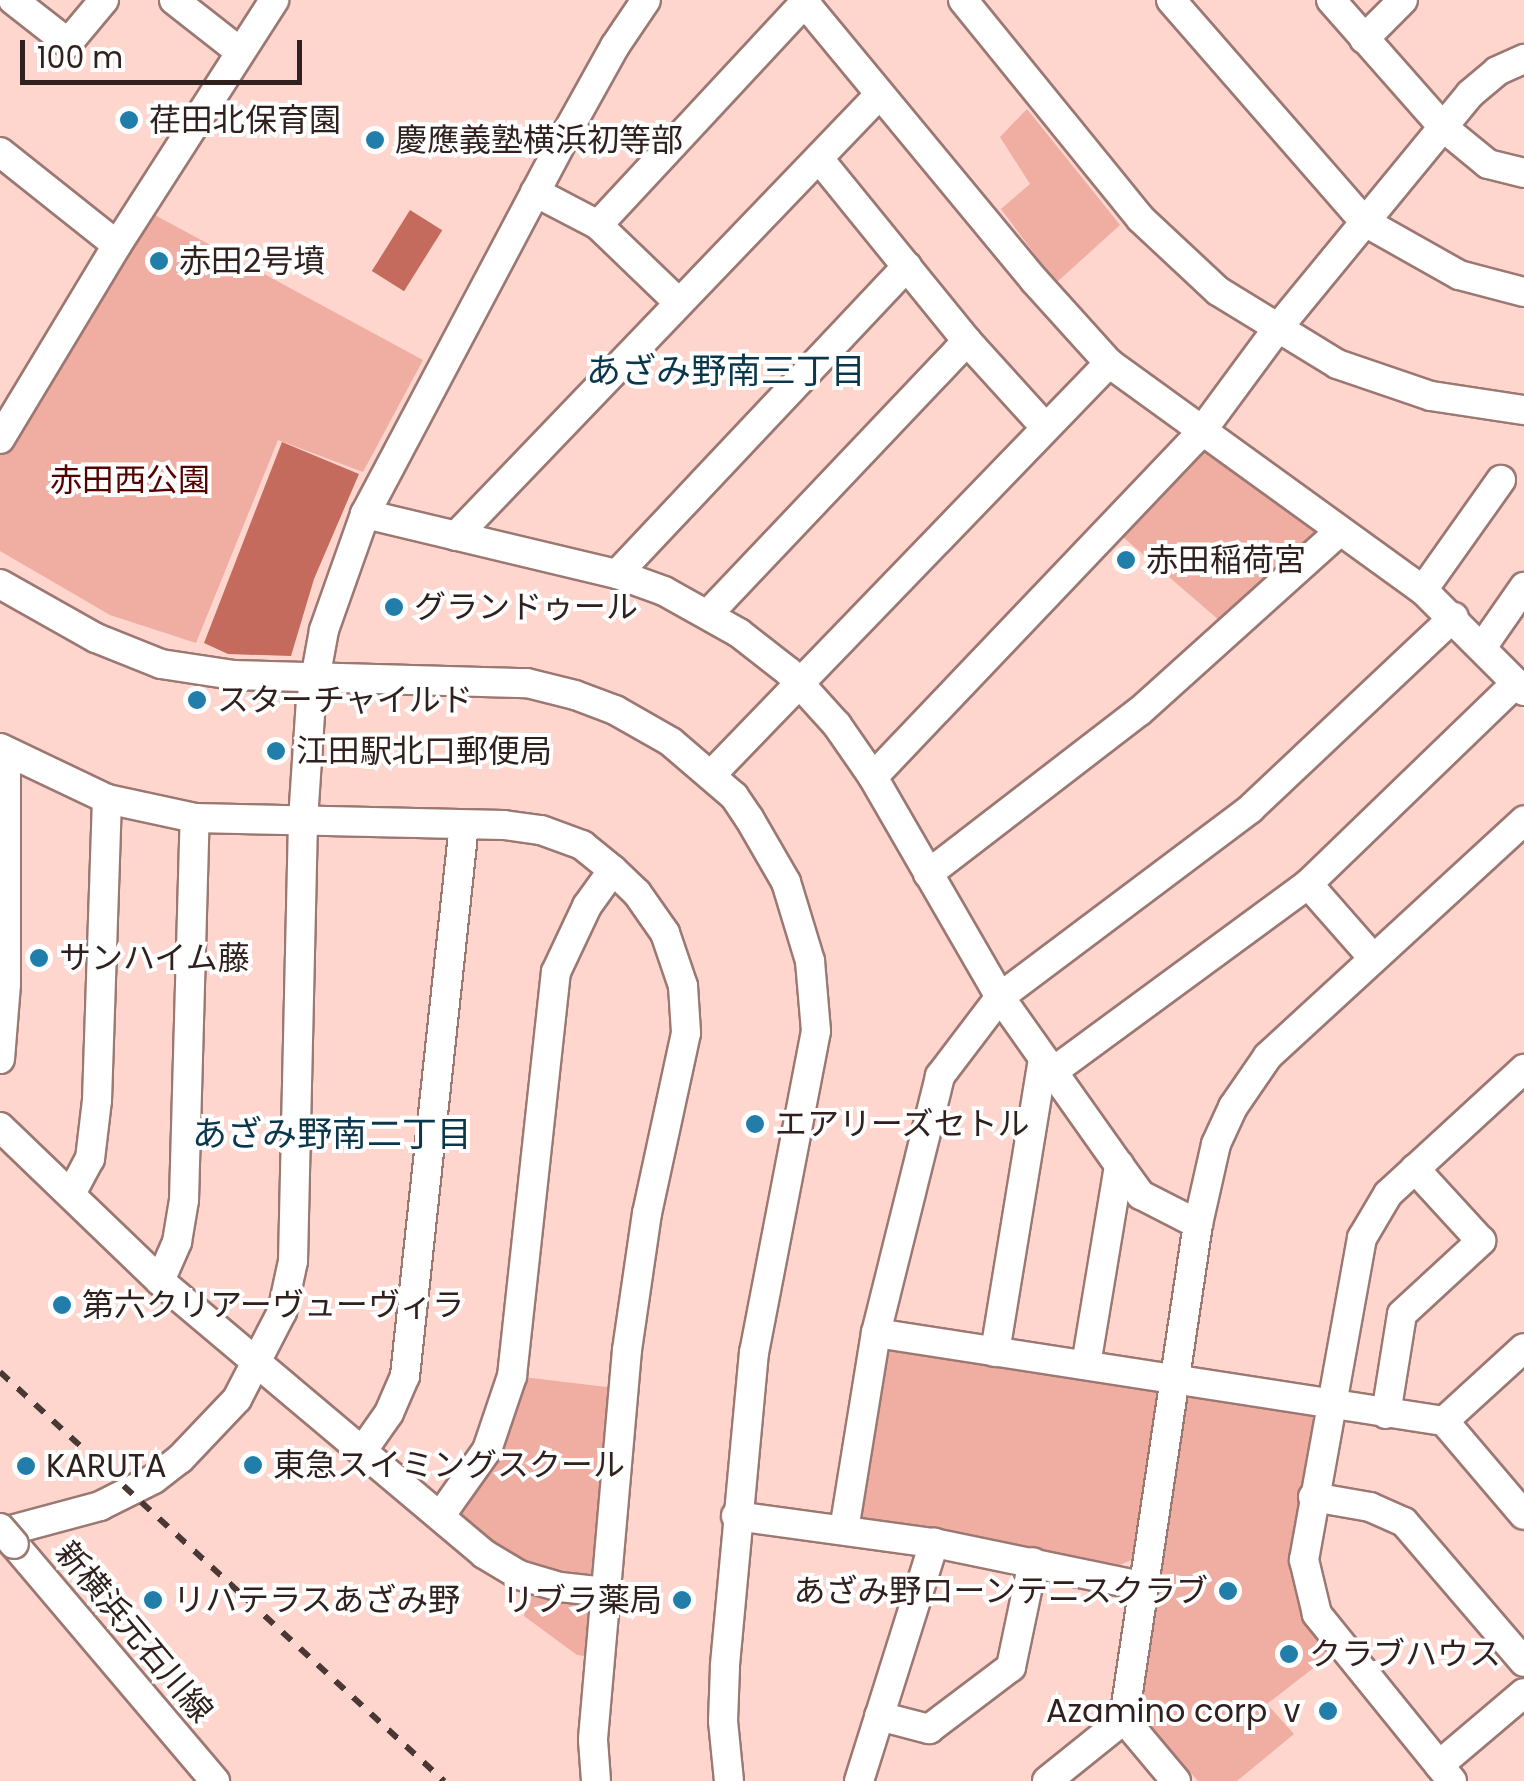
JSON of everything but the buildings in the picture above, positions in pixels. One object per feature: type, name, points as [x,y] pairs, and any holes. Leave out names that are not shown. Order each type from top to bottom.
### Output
[{"type":"street","points":[[13,0],[68,43],[104,0]]},
{"type":"street","points":[[174,0],[239,51]]},
{"type":"street","points":[[0,439],[274,0]]},
{"type":"street","points":[[5,1535],[74,1516],[154,1479],[206,1436],[238,1399],[282,1312],[293,1260],[303,820],[315,674],[339,582],[365,514],[614,46],[646,0]]},
{"type":"street","points":[[962,0],[1142,219],[1218,290],[1337,364],[1432,396],[1524,410]]},
{"type":"street","points":[[1172,0],[1365,222],[1459,275],[1524,292]]},
{"type":"street","points":[[1331,0],[1444,128],[1488,164],[1524,173]]},
{"type":"street","points":[[1364,39],[1402,0]]},
{"type":"street","points":[[598,225],[805,1],[1109,363],[1423,590],[1483,646],[1520,688],[1308,884],[1047,1066],[995,1352]]},
{"type":"street","points":[[872,777],[1200,432],[1276,329],[1470,94],[1498,71],[1524,59]]},
{"type":"street","points":[[456,536],[880,94]]},
{"type":"street","points":[[0,152],[117,246]]},
{"type":"street","points":[[820,160],[967,342],[1044,426]]},
{"type":"street","points":[[535,192],[598,225],[679,303]]},
{"type":"street","points":[[617,574],[906,266]]},
{"type":"street","points":[[708,613],[967,342]]},
{"type":"street","points":[[711,775],[1109,363]]},
{"type":"street","points":[[1423,590],[1501,480]]},
{"type":"street","points":[[365,514],[617,574],[708,613],[761,648],[802,684],[872,777],[1000,997],[1141,1195],[1198,1224]]},
{"type":"street","points":[[928,874],[1140,711],[1340,531]]},
{"type":"street","points":[[0,584],[96,638],[161,664],[234,675],[315,674],[527,683],[575,695],[650,728],[734,796],[786,882],[810,961],[816,1031],[754,1352],[736,1516],[723,1721],[729,1781]]},
{"type":"street","points":[[1483,646],[1524,587]]},
{"type":"street","points":[[844,1530],[876,1333],[936,1084],[1000,997],[1250,809],[1454,617]]},
{"type":"street","points":[[0,1059],[7,966],[3,750],[107,799],[195,818],[541,830],[582,845],[637,892],[664,933],[683,986],[686,1033],[647,1213],[627,1350],[592,1740],[596,1781]]},
{"type":"street","points":[[71,1194],[90,1159],[97,1100],[107,799]]},
{"type":"street","points":[[160,1281],[177,1242],[184,1200],[195,818]]},
{"type":"street","points":[[1047,1781],[1124,1720],[1140,1586],[1198,1224],[1216,1144],[1253,1076],[1285,1039],[1524,820]]},
{"type":"street","points":[[363,1450],[389,1414],[405,1376],[464,825]]},
{"type":"street","points":[[440,1516],[487,1450],[512,1376],[556,972],[587,906],[614,870]]},
{"type":"street","points":[[1308,884],[1373,958]]},
{"type":"street","points":[[1524,1069],[1388,1194],[1362,1238],[1329,1404],[1304,1560],[1310,1602],[1330,1633],[1446,1773],[1524,1693]]},
{"type":"street","points":[[0,1127],[160,1281],[484,1554],[519,1575],[560,1588],[606,1592]]},
{"type":"street","points":[[1086,1365],[1119,1165]]},
{"type":"street","points":[[1386,1414],[1402,1314],[1481,1241],[1415,1169]]},
{"type":"street","points":[[876,1333],[1444,1421],[1524,1515]]},
{"type":"street","points":[[1444,1421],[1524,1348]]},
{"type":"street","points":[[1313,1497],[1370,1508],[1404,1522],[1524,1662]]},
{"type":"street","points":[[736,1516],[934,1543],[1140,1586]]},
{"type":"street","name":"新横浜元石川線","points":[[5,1535],[215,1781]]},
{"type":"street","points":[[859,1781],[934,1543]]},
{"type":"street","points":[[879,1716],[929,1730],[1010,1667],[1033,1562]]},
{"type":"street","points":[[1124,1720],[1176,1781]]},
{"type":"green space","points":[[1027,109],[1120,225],[1056,283],[1001,209],[1030,184],[1000,137]]},
{"type":"green space","name":"赤田西公園","points":[[153,214],[423,360],[363,472],[278,440],[196,643],[110,615],[0,551],[0,455],[74,331]]},
{"type":"green space","points":[[1198,445],[1324,529],[1220,621],[1117,532]]},
{"type":"green space","name":"あざみ野ローンテニスクラブ","points":[[891,1344],[1152,1384],[1158,1398],[1133,1559],[1118,1566],[866,1526],[857,1519],[881,1357]]},
{"type":"green space","points":[[523,1377],[615,1388],[597,1579],[522,1565],[459,1516],[493,1457]]},
{"type":"green space","name":"あざみ野ローンテニスクラブ","points":[[1187,1391],[1311,1409],[1320,1418],[1303,1524],[1334,1652],[1267,1704],[1294,1734],[1237,1781],[1198,1781],[1137,1712]]},
{"type":"green space","points":[[531,1590],[586,1600],[593,1609],[591,1657],[577,1655],[524,1616]]},
{"type":"shaded area","points":[[410,210],[442,230],[404,291],[372,271]]},
{"type":"shaded area","points":[[282,442],[359,474],[314,579],[291,656],[228,654],[204,643]]},
{"type":"railway","points":[[0,1372],[444,1781]]},
{"type":"place","name":"荏田北保育園","points":[[129,120]]},
{"type":"place","name":"慶應義塾横浜初等部","points":[[375,140]]},
{"type":"place","name":"赤田2号墳","points":[[159,261]]},
{"type":"place","name":"赤田稲荷宮","points":[[1126,560]]},
{"type":"place","name":"グランドゥール","points":[[394,607]]},
{"type":"place","name":"スターチャイルド","points":[[197,700]]},
{"type":"place","name":"江田駅北口郵便局","points":[[276,751]]},
{"type":"place","name":"サンハイム藤","points":[[39,958]]},
{"type":"place","name":"エアリーズセトル","points":[[755,1124]]},
{"type":"place","name":"第六クリアーヴューヴィラ","points":[[62,1305]]},
{"type":"place","name":"東急スイミングスクール","points":[[253,1465]]},
{"type":"place","name":"KARUTA","points":[[26,1466]]},
{"type":"place","name":"あざみ野ローンテニスクラブ","points":[[1228,1591]]},
{"type":"place","name":"リハテラスあざみ野","points":[[153,1600]]},
{"type":"place","name":"リブラ薬局","points":[[682,1600]]},
{"type":"place","name":"クラブハウス","points":[[1289,1654]]},
{"type":"place","name":"Azamino corp ⅴ","points":[[1328,1711]]},
{"type":"district","name":"あざみ野南三丁目","points":[[726,371]]},
{"type":"district","name":"あざみ野南二丁目","points":[[332,1134]]}]
